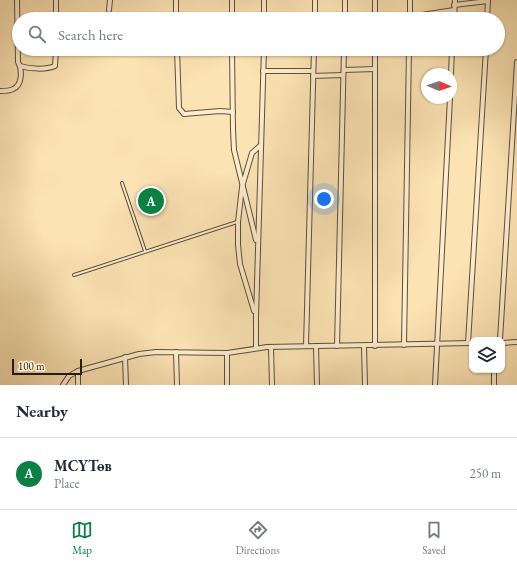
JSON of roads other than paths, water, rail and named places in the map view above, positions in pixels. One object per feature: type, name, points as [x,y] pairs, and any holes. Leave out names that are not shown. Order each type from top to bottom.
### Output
[{"type":"street","points":[[17,0],[17,12]]},
{"type":"street","points":[[56,0],[56,12]]},
{"type":"street","points":[[109,10],[110,0]]},
{"type":"street","points":[[176,0],[176,12]]},
{"type":"street","points":[[232,0],[232,12]]},
{"type":"street","points":[[264,0],[264,12]]},
{"type":"street","points":[[315,0],[315,12]]},
{"type":"street","points":[[345,0],[345,12]]},
{"type":"street","points":[[374,0],[374,12]]},
{"type":"street","points":[[410,0],[410,12]]},
{"type":"street","points":[[454,12],[455,0]]},
{"type":"street","points":[[436,12],[488,0],[487,12]]},
{"type":"street","points":[[0,91],[13,90],[18,86],[20,66],[18,56]]},
{"type":"street","points":[[20,66],[26,68],[51,68],[55,66],[56,56]]},
{"type":"street","points":[[177,56],[179,108],[184,114],[220,111],[233,112]]},
{"type":"street","points":[[232,56],[234,150],[242,187],[258,245]]},
{"type":"street","points":[[256,348],[264,56]]},
{"type":"street","points":[[306,346],[314,56]]},
{"type":"street","points":[[338,346],[344,56]]},
{"type":"street","points":[[374,56],[375,346]]},
{"type":"street","points":[[404,344],[409,56]]},
{"type":"street","points":[[451,68],[452,56]]},
{"type":"street","points":[[470,337],[486,56]]},
{"type":"street","points":[[500,337],[517,62]]},
{"type":"street","points":[[344,70],[375,70]]},
{"type":"street","points":[[263,71],[313,71]]},
{"type":"street","points":[[313,76],[343,75]]},
{"type":"street","points":[[435,385],[450,104]]},
{"type":"street","points":[[256,317],[240,264],[238,222],[242,187],[252,153],[261,145]]},
{"type":"street","points":[[505,343],[517,342]]},
{"type":"street","points":[[63,385],[69,376],[78,371],[139,354],[176,352],[227,353],[271,347],[469,343]]},
{"type":"street","points":[[316,346],[316,385]]},
{"type":"street","points":[[364,346],[365,385]]},
{"type":"street","points":[[271,347],[272,385]]},
{"type":"street","points":[[176,352],[177,385]]},
{"type":"street","points":[[227,353],[227,385]]},
{"type":"street","points":[[125,357],[126,385]]},
{"type":"street","points":[[78,371],[78,385]]},
{"type":"street","points":[[494,373],[494,385]]},
{"type":"lane","points":[[122,183],[145,251]]},
{"type":"lane","points":[[74,275],[238,222]]},
{"type":"place","name":"МСҮТөв","points":[[151,201]]}]
